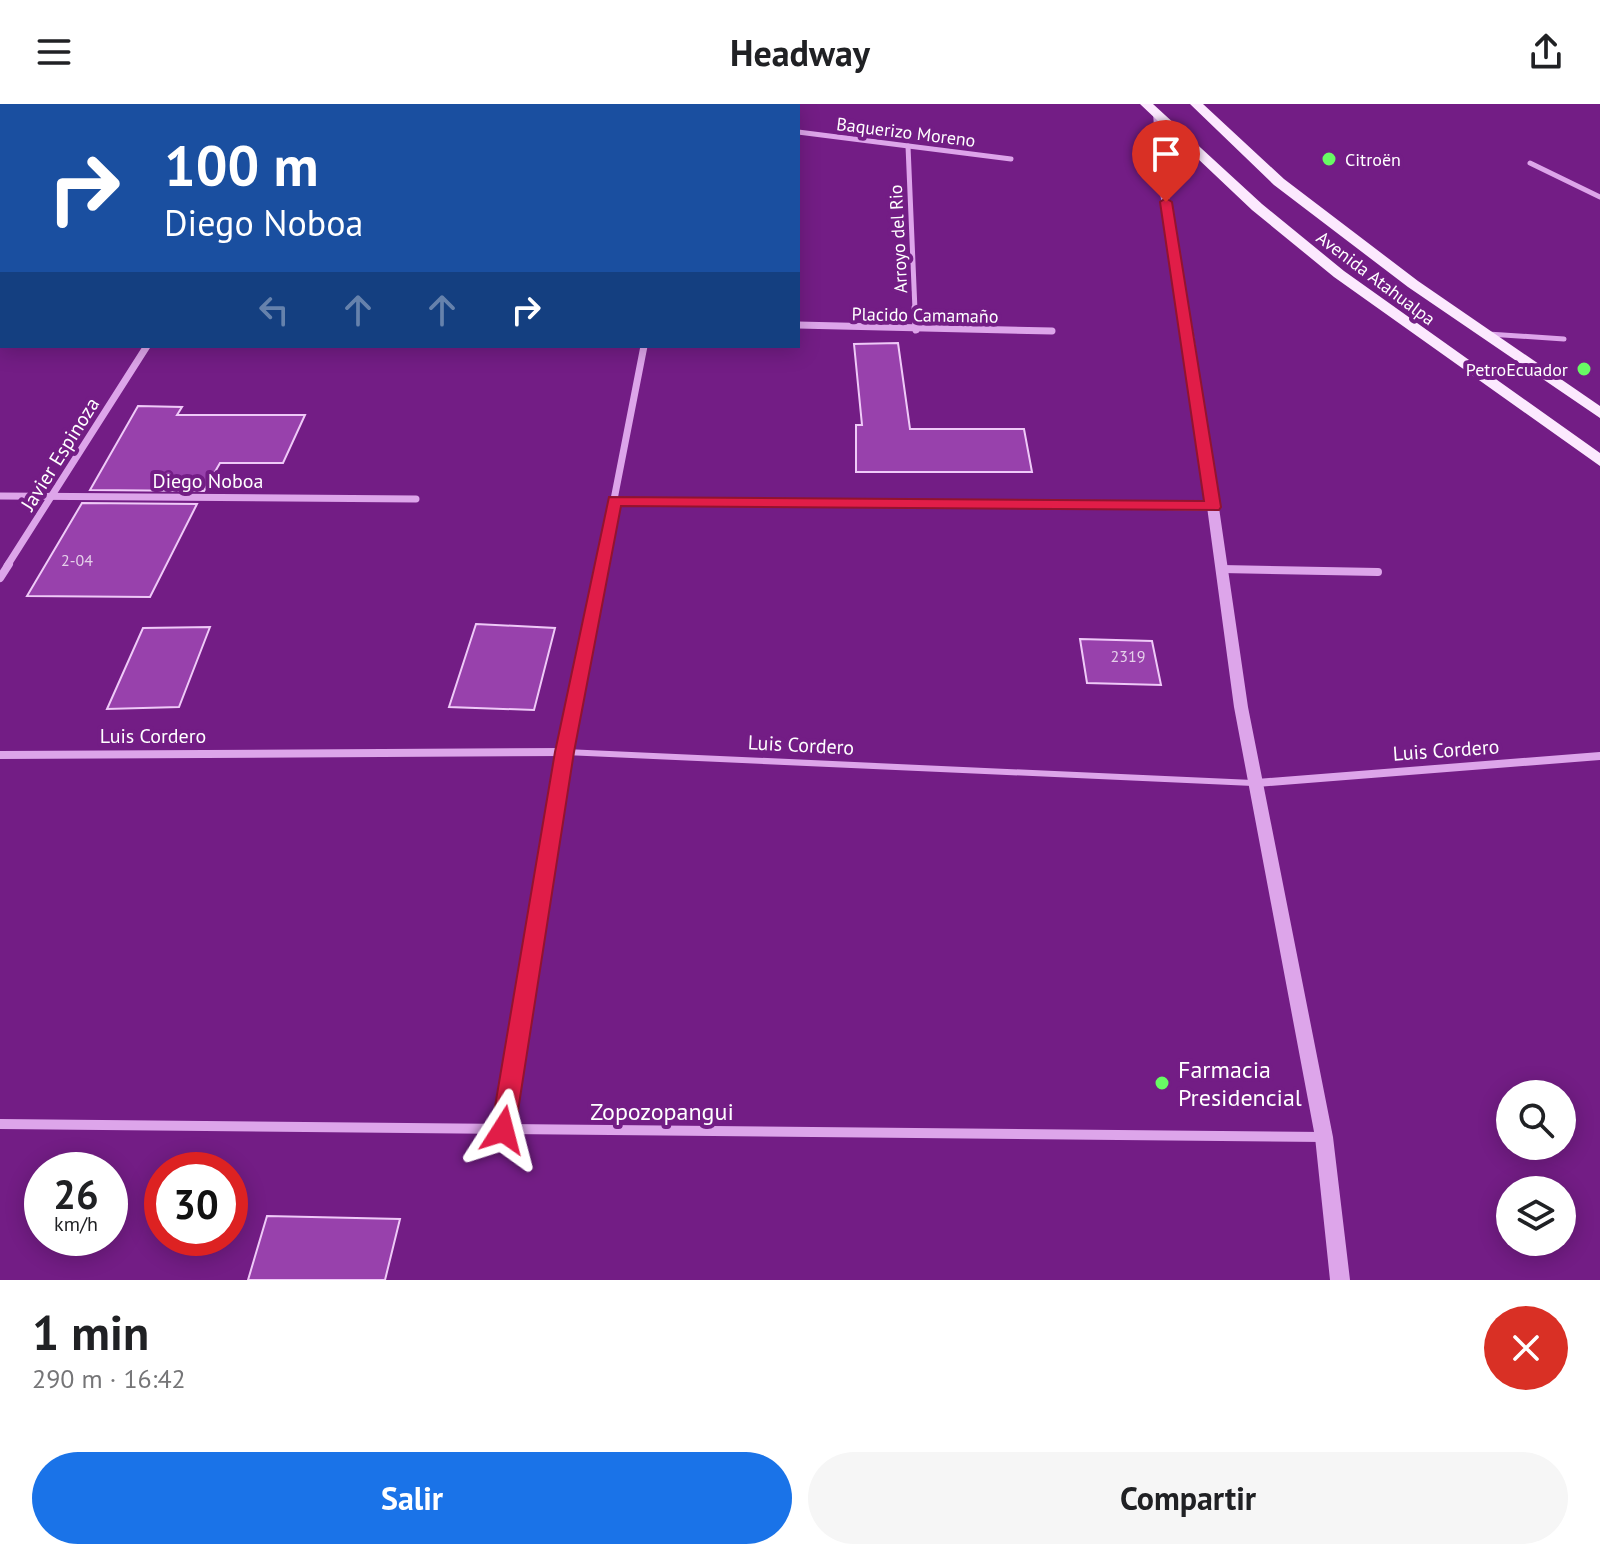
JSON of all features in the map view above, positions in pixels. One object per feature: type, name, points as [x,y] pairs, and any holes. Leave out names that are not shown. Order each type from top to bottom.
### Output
[{"type":"main road","points":[[1196,104],[1279,182],[1413,284],[1600,413]]},
{"type":"main road","name":"Avenida Atahualpa","points":[[1151,109],[1257,207],[1339,274],[1600,461]]},
{"type":"street","points":[[1151,109],[1189,336],[1241,707],[1324,1137],[1340,1280]]},
{"type":"street","name":"Baquerizo Moreno","points":[[800,132],[1011,159]]},
{"type":"street","name":"Arroyo del Rio","points":[[908,146],[916,330]]},
{"type":"street","points":[[1530,163],[1600,197]]},
{"type":"street","name":"Placido Camamaño","points":[[800,325],[1052,331]]},
{"type":"street","name":"Javier Espinoza","points":[[0,578],[146,348]]},
{"type":"street","points":[[503,1130],[565,752],[644,348]]},
{"type":"street","name":"Diego Noboa","points":[[0,496],[416,499]]},
{"type":"street","points":[[615,501],[1213,507]]},
{"type":"street","points":[[1222,569],[1378,572]]},
{"type":"street","name":"Luis Cordero","points":[[0,755],[565,752]]},
{"type":"street","name":"Luis Cordero","points":[[1257,783],[1600,756]]},
{"type":"street","name":"Zopozopangui","points":[[0,1124],[1324,1137]]},
{"type":"lane","points":[[1486,334],[1564,339]]},
{"type":"lane","name":"Luis Cordero","points":[[565,752],[1257,783]]},
{"type":"building","points":[[898,343],[910,429],[1024,429],[1032,472],[856,472],[856,425],[862,425],[854,344]]},
{"type":"building","points":[[138,406],[182,407],[177,415],[305,415],[283,463],[220,463],[204,491],[90,490]]},
{"type":"building","points":[[82,503],[197,504],[150,597],[27,596]]},
{"type":"building","points":[[476,624],[555,628],[534,710],[449,707]]},
{"type":"building","points":[[210,627],[179,707],[107,709],[143,628]]},
{"type":"building","points":[[1080,639],[1152,641],[1161,685],[1087,683]]},
{"type":"building","points":[[267,1216],[400,1219],[385,1280],[248,1280]]},
{"type":"place","name":"Citroën","points":[[1329,159]]},
{"type":"place","name":"PetroEcuador","points":[[1584,369]]},
{"type":"place","name":"Farmacia Presidencial","points":[[1162,1083]]},
{"type":"route","points":[[503,1130],[565,752],[615,501],[1213,507],[1166,202]]}]
